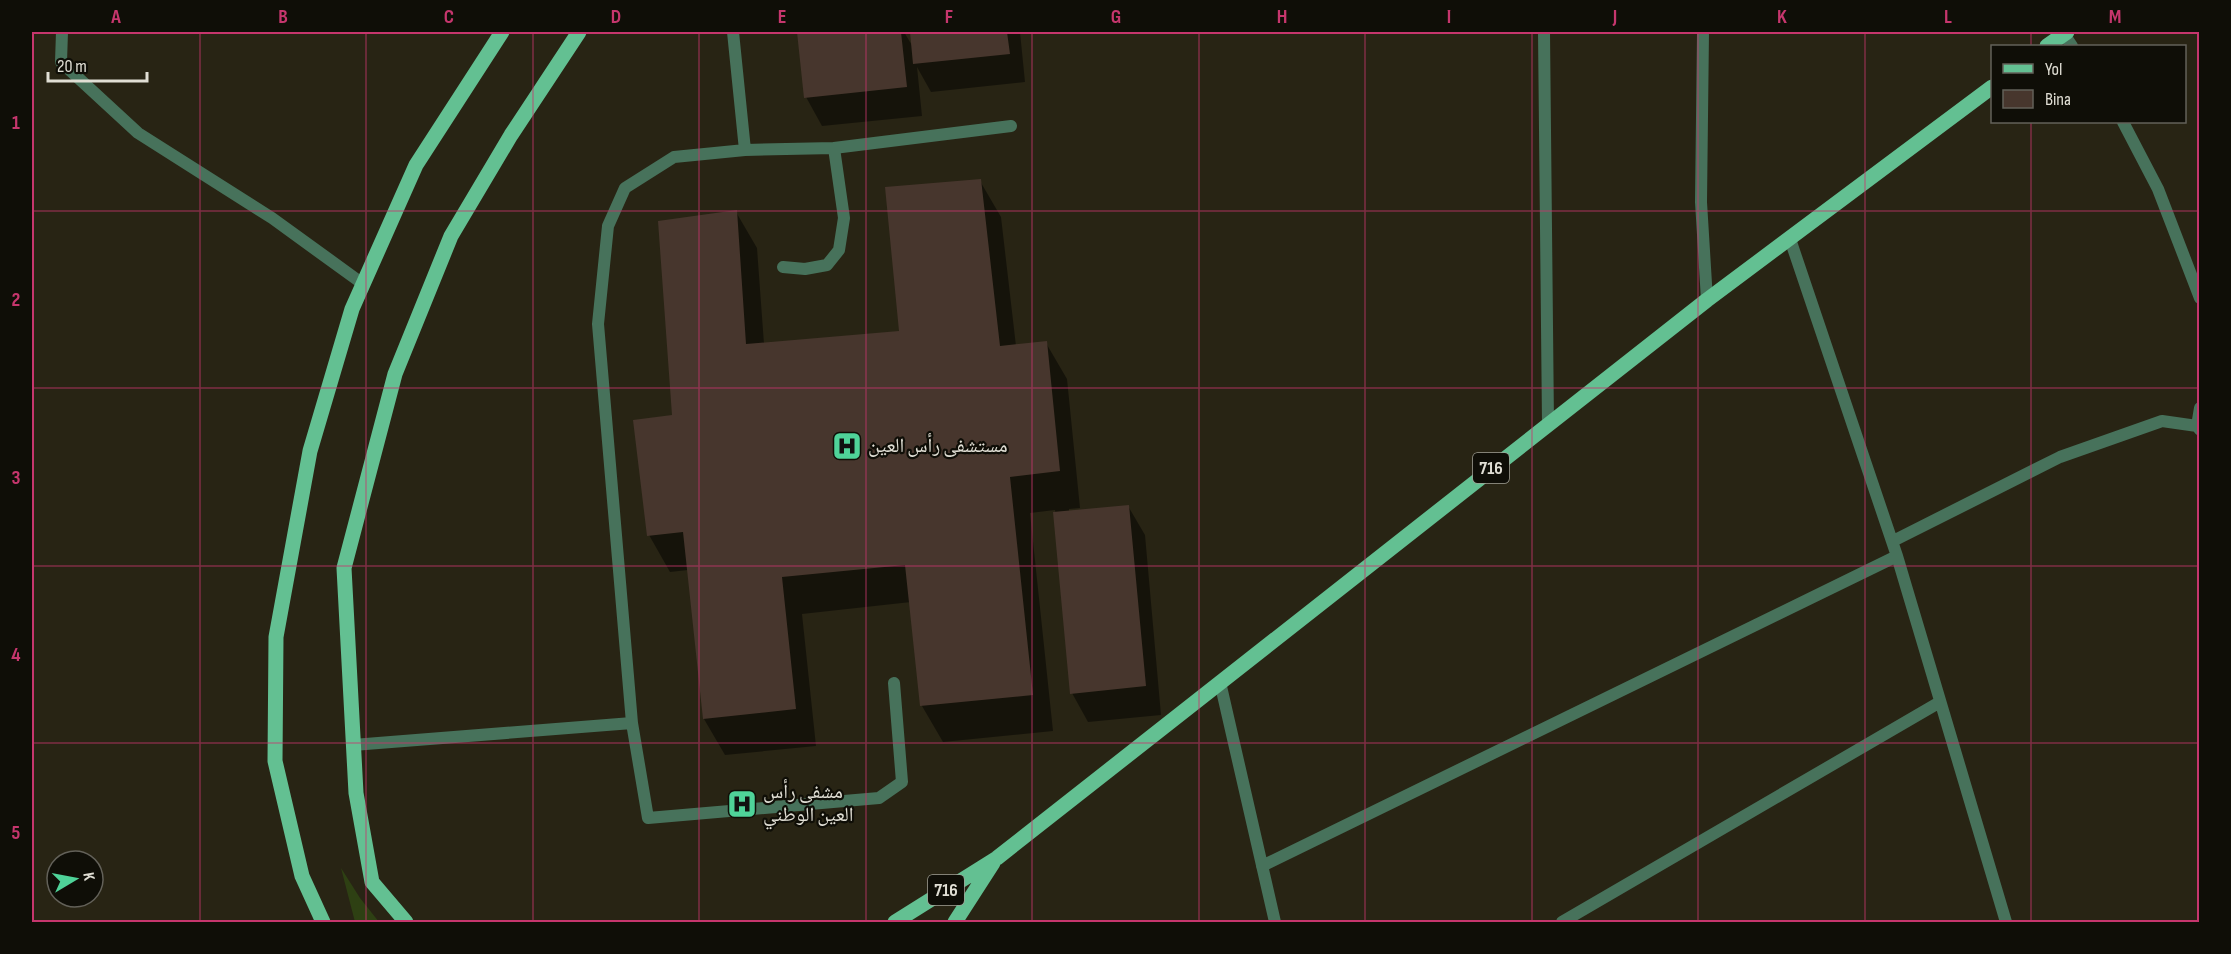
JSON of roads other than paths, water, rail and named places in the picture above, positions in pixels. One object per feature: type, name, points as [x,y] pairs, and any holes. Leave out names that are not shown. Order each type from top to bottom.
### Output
[{"type":"main road","points":[[323,922],[302,876],[275,761],[276,637],[310,451],[352,309],[416,165],[502,32]]},
{"type":"main road","points":[[406,922],[372,882],[356,793],[344,568],[395,374],[451,236],[511,135],[579,32]]},
{"type":"main road","points":[[2049,45],[2068,37]]},
{"type":"main road","name":"716","points":[[895,922],[996,858],[1707,300],[1991,88]]},
{"type":"main road","name":"716","points":[[956,922],[996,858]]},
{"type":"street","points":[[62,32],[60,62],[138,133],[272,218],[363,284]]},
{"type":"street","points":[[733,32],[745,150]]},
{"type":"street","points":[[1544,32],[1548,424]]},
{"type":"street","points":[[1703,32],[1701,202],[1707,300]]},
{"type":"street","points":[[2124,123],[2158,189],[2199,298]]},
{"type":"street","points":[[894,683],[902,782],[879,798],[648,818],[632,723],[598,324],[608,226],[625,188],[674,156],[745,150],[834,148],[1011,126]]},
{"type":"street","points":[[783,267],[805,269],[827,265],[839,250],[844,218],[834,148]]},
{"type":"street","points":[[1790,239],[1898,556],[2006,922]]},
{"type":"street","points":[[1893,541],[2060,457],[2162,421],[2198,428],[2199,408]]},
{"type":"street","points":[[1262,866],[1898,556]]},
{"type":"street","points":[[1220,682],[1275,922]]},
{"type":"street","points":[[1566,921],[1940,702]]},
{"type":"street","points":[[353,745],[632,723]]},
{"type":"place","name":"مستشفى رأس العين","points":[[847,446]]},
{"type":"place","name":"مشفى رأس العين الوطني","points":[[742,804]]}]
